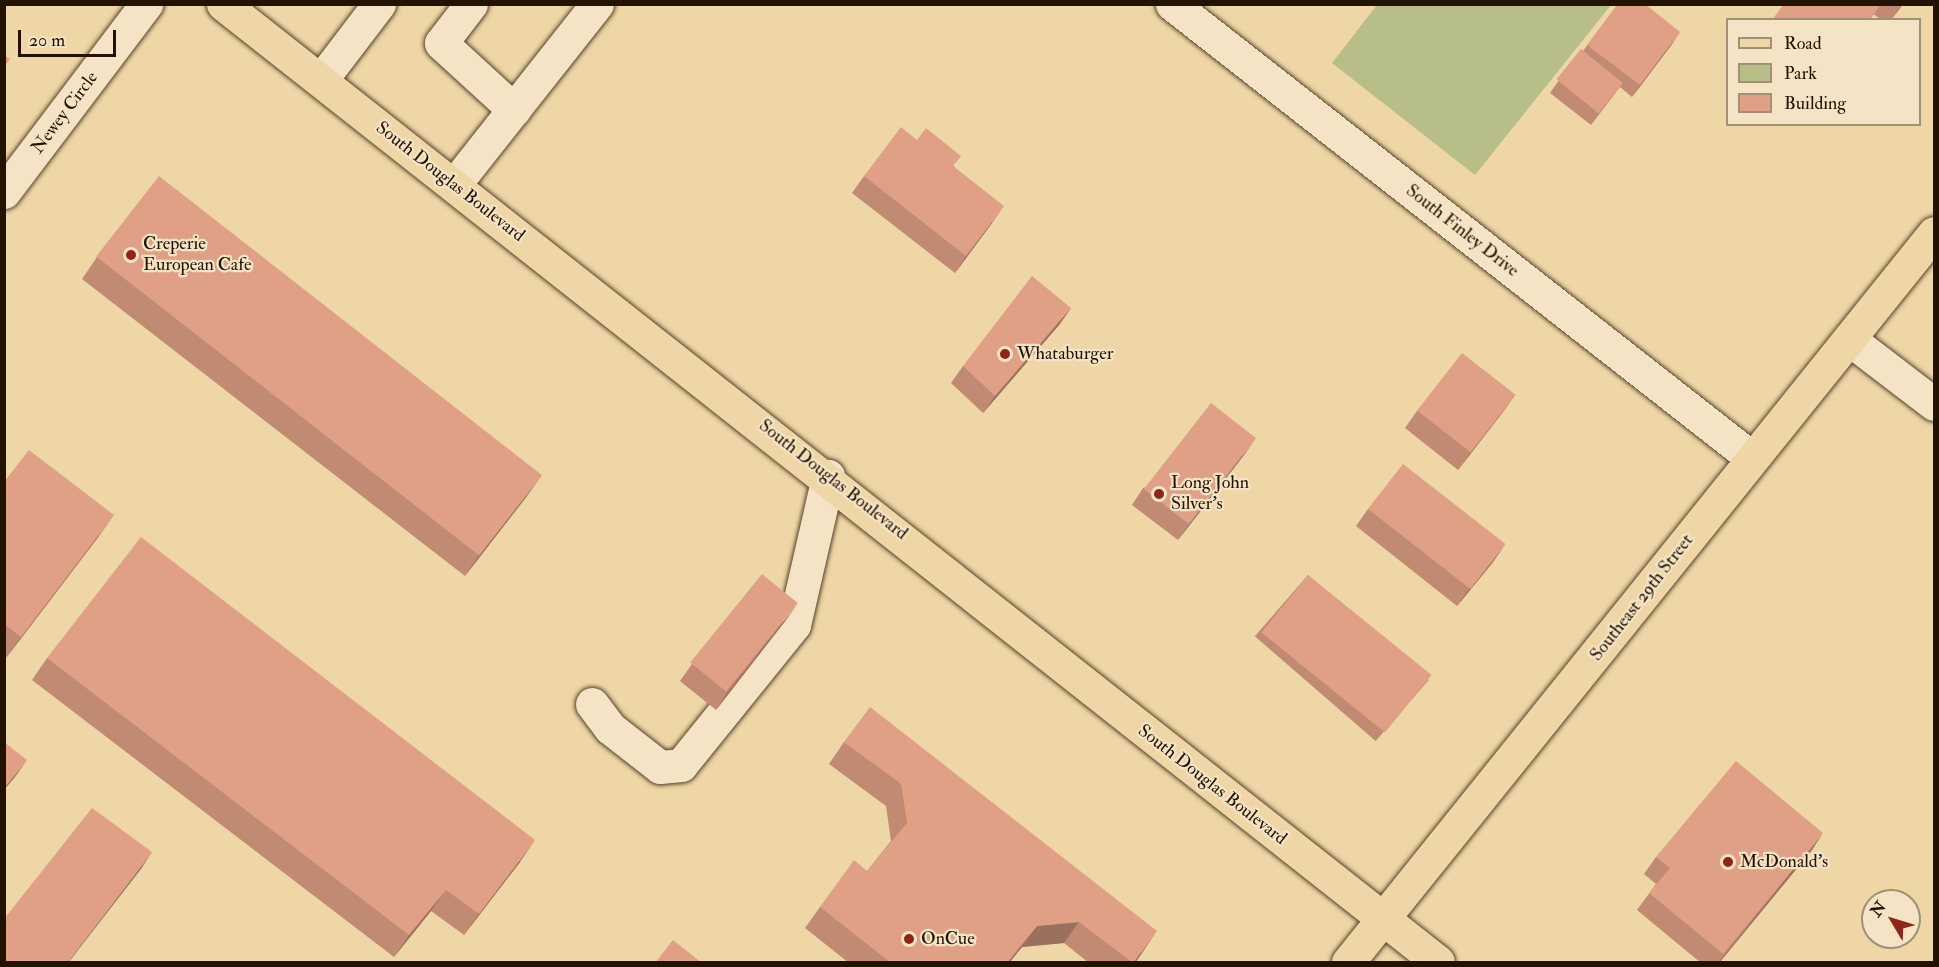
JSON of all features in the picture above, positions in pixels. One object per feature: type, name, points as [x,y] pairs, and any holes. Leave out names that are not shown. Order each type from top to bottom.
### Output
[{"type":"main road","name":"South Douglas Boulevard","points":[[223,4],[828,476],[1438,963]]},
{"type":"main road","name":"Southeast 29th Street","points":[[1348,963],[1935,233]]},
{"type":"street","name":"Newey Circle","points":[[4,192],[146,4]]},
{"type":"street","points":[[321,80],[379,4]]},
{"type":"street","points":[[471,4],[441,42],[514,110]]},
{"type":"street","points":[[454,185],[597,4]]},
{"type":"street","name":"South Finley Drive","points":[[1172,4],[1752,458]]},
{"type":"street","points":[[1849,339],[1935,404]]},
{"type":"street","points":[[592,704],[610,728],[660,767],[681,765],[794,624],[828,476]]},
{"type":"green space","points":[[1377,5],[1611,5],[1475,175],[1332,63]]},
{"type":"building","points":[[1618,4],[1645,4],[1680,32],[1640,85],[1587,45]]},
{"type":"building","points":[[1784,4],[1881,4],[1871,18],[1774,18]]},
{"type":"building","points":[[1581,49],[1623,83],[1598,113],[1556,79]]},
{"type":"building","points":[[4,55],[10,59],[4,67]]},
{"type":"building","points":[[901,127],[917,140],[926,128],[961,156],[953,166],[1004,206],[966,256],[864,176]]},
{"type":"building","points":[[159,176],[542,475],[479,556],[96,256]]},
{"type":"building","name":"Whataburger","points":[[1032,276],[1071,308],[995,396],[963,366]]},
{"type":"building","points":[[1462,353],[1516,395],[1471,452],[1417,411]]},
{"type":"building","points":[[1211,403],[1256,438],[1189,524],[1144,489]]},
{"type":"building","points":[[29,450],[114,515],[21,637],[4,624],[4,482]]},
{"type":"building","points":[[1403,464],[1505,544],[1470,589],[1368,509]]},
{"type":"building","points":[[141,537],[535,840],[479,914],[446,890],[409,935],[47,658]]},
{"type":"building","points":[[762,574],[798,603],[726,692],[690,663]]},
{"type":"building","points":[[1308,575],[1432,675],[1385,733],[1261,633]]},
{"type":"building","points":[[870,707],[1157,931],[1133,963],[1079,922],[1037,926],[1007,963],[891,963],[820,907],[854,860],[867,871],[907,823],[901,784],[844,742]]},
{"type":"building","points":[[4,742],[27,760],[4,788]]},
{"type":"building","name":"McDonald's","points":[[1736,761],[1823,833],[1723,954],[1649,893],[1670,868],[1656,857]]},
{"type":"building","points":[[92,808],[152,852],[67,963],[4,963],[4,919]]},
{"type":"building","points":[[673,940],[702,963],[655,963]]},
{"type":"place","name":"Creperie European Cafe","points":[[131,255]]},
{"type":"place","name":"Whataburger","points":[[1005,354]]},
{"type":"place","name":"Long John Silver's","points":[[1159,494]]},
{"type":"place","name":"McDonald's","points":[[1728,862]]},
{"type":"place","name":"OnCue","points":[[909,939]]}]
